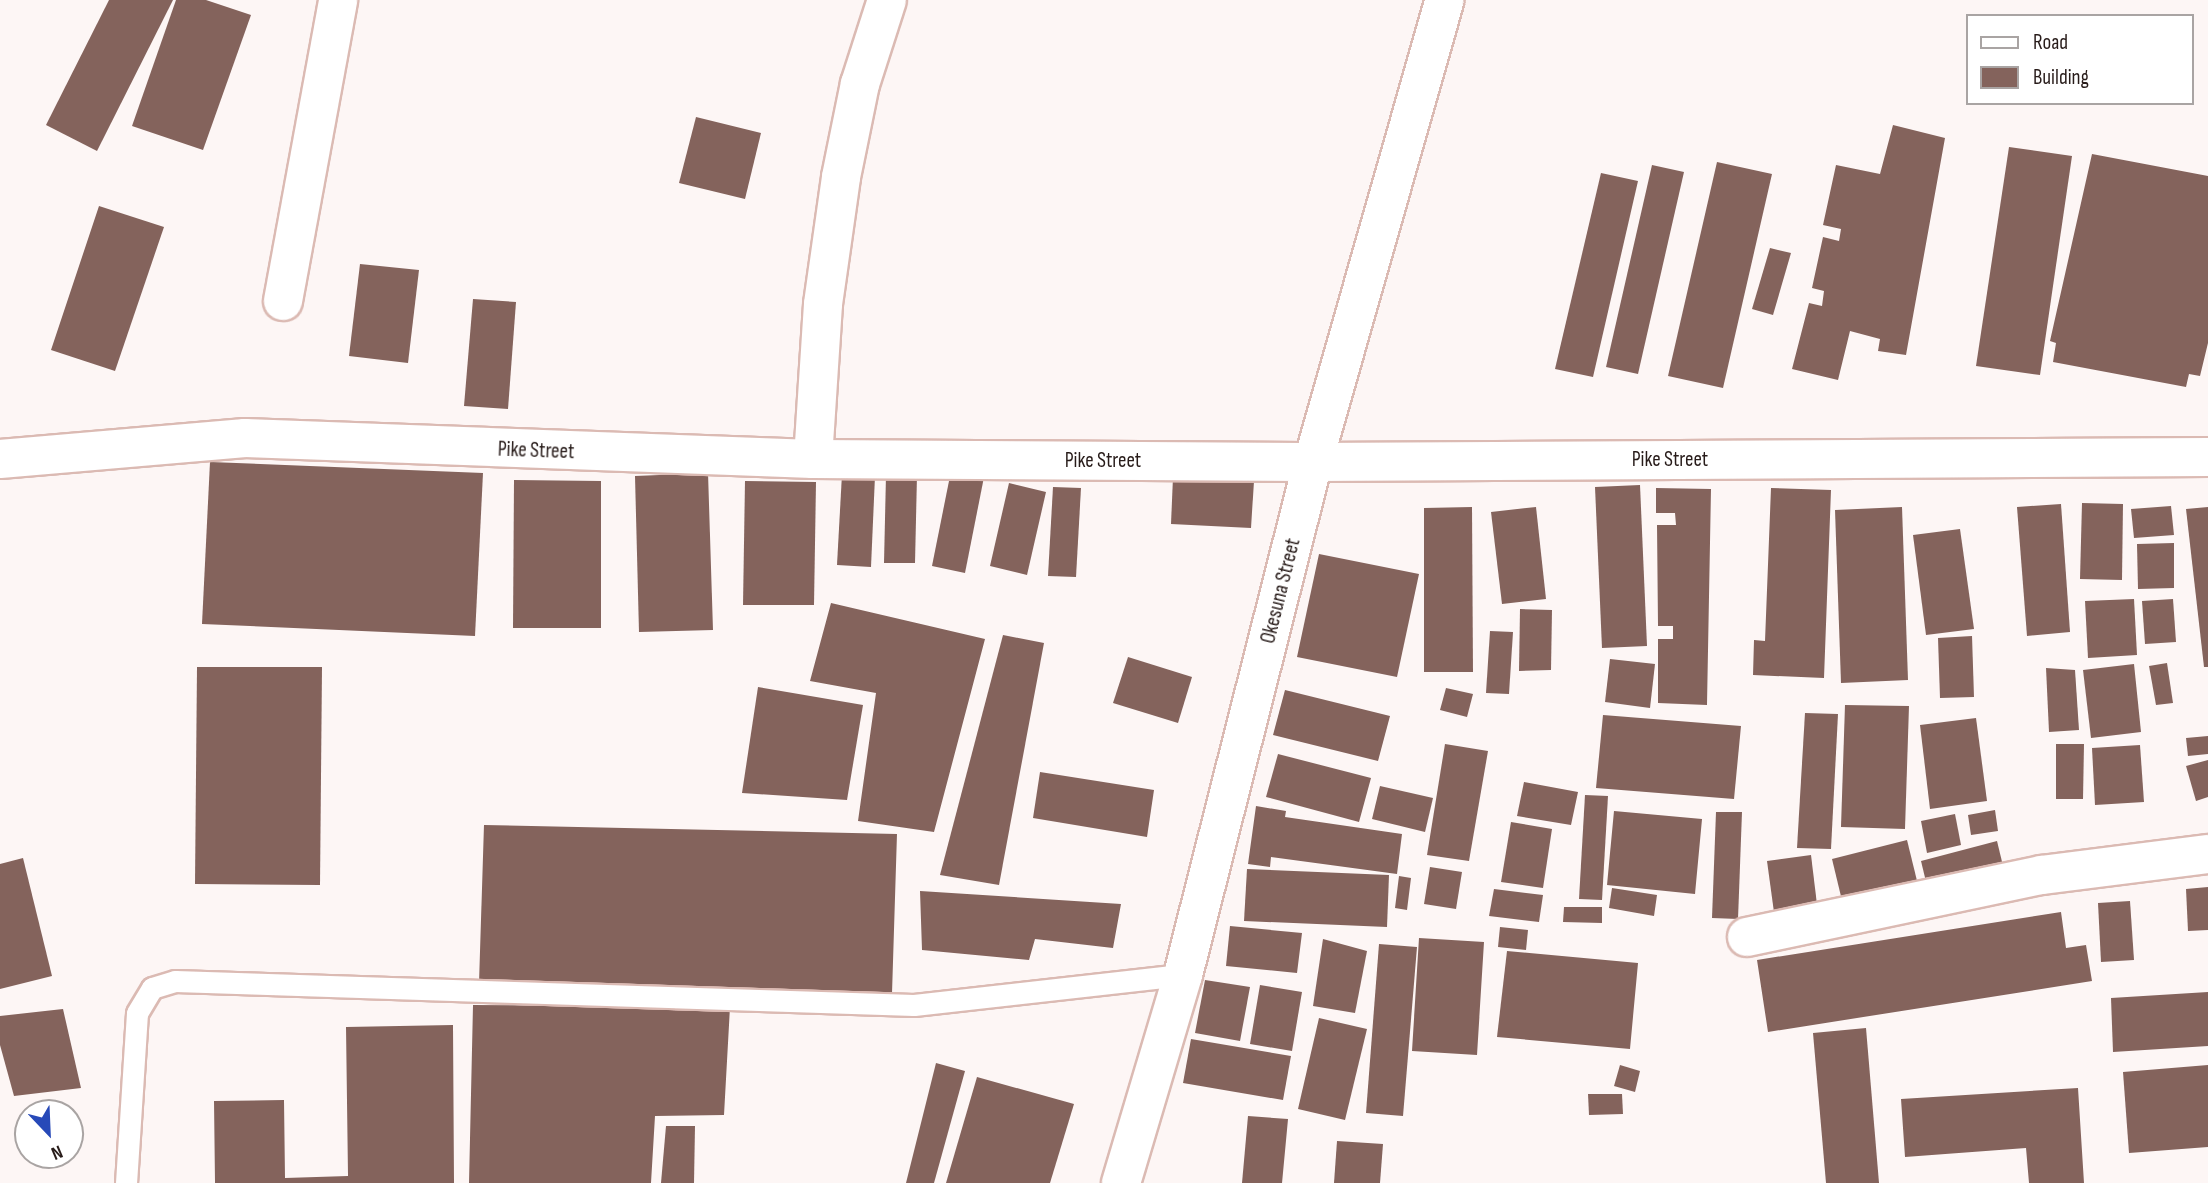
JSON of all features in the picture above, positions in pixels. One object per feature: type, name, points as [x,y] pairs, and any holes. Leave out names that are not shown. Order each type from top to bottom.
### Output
[{"type":"street","points":[[283,301],[338,0]]},
{"type":"street","points":[[813,460],[823,304],[841,177],[860,84],[887,0]]},
{"type":"street","name":"Okesuna Street","points":[[1121,1183],[1183,975],[1313,463],[1445,0]]},
{"type":"street","name":"Pike Street","points":[[0,459],[245,438],[813,460],[1313,463],[2208,457]]},
{"type":"street","points":[[1747,937],[2042,875],[2208,854]]},
{"type":"lane","points":[[126,1183],[138,1013],[152,988],[175,981],[914,1005],[1183,975]]},
{"type":"building","points":[[109,0],[173,0],[97,151],[46,125]]},
{"type":"building","points":[[176,0],[206,0],[251,15],[203,150],[132,126]]},
{"type":"building","points":[[696,117],[761,133],[745,199],[679,183]]},
{"type":"building","points":[[1893,125],[1945,138],[1906,355],[1878,351],[1880,339],[1850,331],[1838,380],[1792,369],[1809,303],[1822,306],[1824,291],[1812,288],[1823,237],[1839,241],[1841,229],[1823,225],[1836,165],[1880,174]]},
{"type":"building","points":[[2009,147],[2072,156],[2040,375],[1976,366]]},
{"type":"building","points":[[2092,154],[2208,176],[2208,343],[2200,376],[2189,374],[2186,387],[2053,362],[2056,343],[2050,341]]},
{"type":"building","points":[[1717,162],[1772,174],[1723,388],[1668,376]]},
{"type":"building","points":[[1652,165],[1684,172],[1638,374],[1606,367]]},
{"type":"building","points":[[1601,173],[1638,181],[1593,377],[1555,369]]},
{"type":"building","points":[[99,206],[164,227],[115,371],[51,350]]},
{"type":"building","points":[[1770,248],[1791,253],[1773,315],[1752,309]]},
{"type":"building","points":[[360,264],[419,270],[408,363],[349,356]]},
{"type":"building","points":[[473,299],[516,302],[508,409],[464,406]]},
{"type":"building","points":[[210,462],[483,473],[475,636],[202,624]]},
{"type":"building","points":[[951,471],[984,477],[965,573],[932,566]]},
{"type":"building","points":[[708,473],[713,630],[639,632],[635,476]]},
{"type":"building","points":[[842,474],[875,476],[871,567],[837,565]]},
{"type":"building","points":[[886,475],[917,475],[915,563],[884,563]]},
{"type":"building","points":[[1173,477],[1254,481],[1251,528],[1171,524]]},
{"type":"building","points":[[514,480],[601,481],[601,628],[513,628]]},
{"type":"building","points":[[745,481],[816,482],[814,605],[743,605]]},
{"type":"building","points":[[1009,483],[1046,492],[1027,575],[990,566]]},
{"type":"building","points":[[1640,485],[1647,646],[1602,648],[1595,487]]},
{"type":"building","points":[[1053,487],[1081,488],[1076,577],[1048,576]]},
{"type":"building","points":[[1656,488],[1711,489],[1707,705],[1658,703],[1658,639],[1673,639],[1673,626],[1658,626],[1657,525],[1676,525],[1675,513],[1656,513]]},
{"type":"building","points":[[1771,488],[1831,490],[1824,678],[1753,675],[1754,640],[1765,641]]},
{"type":"building","points":[[2082,503],[2123,504],[2122,580],[2080,579]]},
{"type":"building","points":[[2061,504],[2070,632],[2027,636],[2017,507]]},
{"type":"building","points":[[2171,506],[2174,535],[2134,538],[2131,509]]},
{"type":"building","points":[[1472,507],[1473,672],[1424,672],[1424,508]]},
{"type":"building","points":[[1536,507],[1546,599],[1502,604],[1491,512]]},
{"type":"building","points":[[1902,507],[1908,680],[1841,683],[1835,510]]},
{"type":"building","points":[[2208,507],[2208,667],[2204,667],[2186,509]]},
{"type":"building","points":[[1960,529],[1974,629],[1926,635],[1913,535]]},
{"type":"building","points":[[2174,543],[2174,588],[2138,589],[2137,544]]},
{"type":"building","points":[[1319,554],[1419,574],[1397,677],[1297,657]]},
{"type":"building","points":[[2134,599],[2137,655],[2088,658],[2085,601]]},
{"type":"building","points":[[2173,599],[2176,642],[2145,644],[2142,601]]},
{"type":"building","points":[[831,603],[985,639],[934,832],[858,821],[876,693],[810,681]]},
{"type":"building","points":[[1520,609],[1552,610],[1551,670],[1519,671]]},
{"type":"building","points":[[1490,631],[1513,632],[1509,694],[1486,693]]},
{"type":"building","points":[[1003,635],[1044,643],[999,885],[940,875]]},
{"type":"building","points":[[1972,636],[1974,697],[1940,698],[1938,638]]},
{"type":"building","points":[[1128,657],[1192,677],[1178,723],[1113,703]]},
{"type":"building","points":[[1610,659],[1655,664],[1650,708],[1605,702]]},
{"type":"building","points":[[2167,663],[2173,703],[2156,705],[2149,666]]},
{"type":"building","points":[[2134,664],[2141,732],[2091,738],[2083,670]]},
{"type":"building","points":[[197,667],[322,667],[320,885],[195,884]]},
{"type":"building","points":[[2046,668],[2075,670],[2079,730],[2049,732]]},
{"type":"building","points":[[758,687],[863,705],[847,800],[742,793]]},
{"type":"building","points":[[1446,688],[1473,694],[1467,717],[1440,710]]},
{"type":"building","points":[[1285,690],[1390,716],[1378,761],[1273,735]]},
{"type":"building","points":[[1845,705],[1909,706],[1905,829],[1841,827]]},
{"type":"building","points":[[1805,713],[1838,714],[1831,849],[1797,848]]},
{"type":"building","points":[[1603,715],[1741,726],[1734,799],[1596,788]]},
{"type":"building","points":[[1976,718],[1987,801],[1930,809],[1920,725]]},
{"type":"building","points":[[2208,736],[2208,754],[2188,756],[2186,738]]},
{"type":"building","points":[[1445,744],[1488,751],[1469,861],[1427,855]]},
{"type":"building","points":[[2056,744],[2084,744],[2083,799],[2056,799]]},
{"type":"building","points":[[2140,745],[2144,802],[2095,805],[2092,748]]},
{"type":"building","points":[[1278,754],[1371,778],[1359,822],[1266,797]]},
{"type":"building","points":[[2208,760],[2208,797],[2196,801],[2186,766]]},
{"type":"building","points":[[1040,772],[1154,790],[1147,837],[1033,818]]},
{"type":"building","points":[[1524,782],[1578,792],[1571,825],[1517,816]]},
{"type":"building","points":[[1380,786],[1433,798],[1425,832],[1372,819]]},
{"type":"building","points":[[1585,795],[1608,796],[1602,900],[1579,899]]},
{"type":"building","points":[[1256,806],[1286,811],[1285,817],[1402,834],[1397,874],[1271,857],[1270,867],[1248,864]]},
{"type":"building","points":[[1995,810],[1998,831],[1971,835],[1968,815]]},
{"type":"building","points":[[1614,811],[1702,819],[1695,894],[1607,885]]},
{"type":"building","points":[[1716,812],[1742,812],[1738,919],[1712,918]]},
{"type":"building","points":[[1955,814],[1961,845],[1927,853],[1921,821]]},
{"type":"building","points":[[1511,822],[1552,829],[1543,888],[1501,882]]},
{"type":"building","points":[[484,825],[897,834],[892,993],[479,983]]},
{"type":"building","points":[[1907,840],[1920,893],[1845,913],[1832,859]]},
{"type":"building","points":[[1997,841],[2004,870],[1928,890],[1921,861]]},
{"type":"building","points":[[1811,855],[1819,921],[1776,927],[1767,861]]},
{"type":"building","points":[[23,858],[52,976],[0,989],[0,864]]},
{"type":"building","points":[[1430,867],[1462,872],[1456,909],[1424,904]]},
{"type":"building","points":[[1247,869],[1389,875],[1387,927],[1244,921]]},
{"type":"building","points":[[1399,876],[1411,878],[1407,910],[1395,908]]},
{"type":"building","points":[[2208,887],[2208,930],[2188,931],[2186,889]]},
{"type":"building","points":[[1612,888],[1657,895],[1654,916],[1609,908]]},
{"type":"building","points":[[1494,889],[1543,895],[1539,922],[1489,916]]},
{"type":"building","points":[[920,891],[1121,904],[1113,948],[1035,939],[1029,960],[922,950]]},
{"type":"building","points":[[2130,901],[2134,960],[2101,962],[2098,903]]},
{"type":"building","points":[[1564,907],[1602,907],[1602,923],[1563,922]]},
{"type":"building","points":[[2061,912],[2066,948],[2086,945],[2092,981],[1768,1032],[1757,960]]},
{"type":"building","points":[[1230,926],[1302,933],[1297,973],[1226,966]]},
{"type":"building","points":[[1500,927],[1528,930],[1526,950],[1498,947]]},
{"type":"building","points":[[1419,938],[1484,942],[1477,1055],[1412,1051]]},
{"type":"building","points":[[1323,939],[1367,951],[1355,1013],[1313,1006]]},
{"type":"building","points":[[1379,944],[1417,947],[1403,1116],[1366,1113]]},
{"type":"building","points":[[1507,951],[1638,963],[1630,1049],[1497,1037]]},
{"type":"building","points":[[1205,980],[1250,987],[1240,1041],[1195,1033]]},
{"type":"building","points":[[1260,985],[1302,992],[1292,1051],[1250,1044]]},
{"type":"building","points":[[2208,992],[2208,1046],[2113,1052],[2111,998]]},
{"type":"building","points":[[473,1005],[730,1007],[724,1115],[655,1116],[651,1183],[469,1183]]},
{"type":"building","points":[[63,1009],[81,1088],[14,1096],[0,1045],[0,1016]]},
{"type":"building","points":[[1319,1018],[1367,1029],[1345,1120],[1298,1109]]},
{"type":"building","points":[[453,1025],[454,1183],[215,1183],[214,1101],[284,1100],[285,1178],[348,1176],[346,1027]]},
{"type":"building","points":[[1866,1028],[1879,1183],[1826,1183],[1813,1033]]},
{"type":"building","points":[[1191,1039],[1291,1056],[1283,1100],[1183,1083]]},
{"type":"building","points":[[936,1063],[965,1071],[934,1183],[906,1183]]},
{"type":"building","points":[[1620,1065],[1640,1071],[1635,1092],[1614,1086]]},
{"type":"building","points":[[2208,1065],[2208,1147],[2129,1153],[2123,1072]]},
{"type":"building","points":[[977,1077],[1074,1104],[1050,1183],[946,1183]]},
{"type":"building","points":[[2078,1088],[2084,1183],[2029,1183],[2026,1148],[1905,1157],[1901,1099]]},
{"type":"building","points":[[1588,1094],[1622,1094],[1623,1114],[1589,1115]]},
{"type":"building","points":[[1248,1116],[1288,1119],[1282,1183],[1242,1183]]},
{"type":"building","points":[[666,1126],[695,1126],[694,1183],[661,1183]]},
{"type":"building","points":[[1337,1141],[1383,1144],[1380,1183],[1334,1183]]}]
